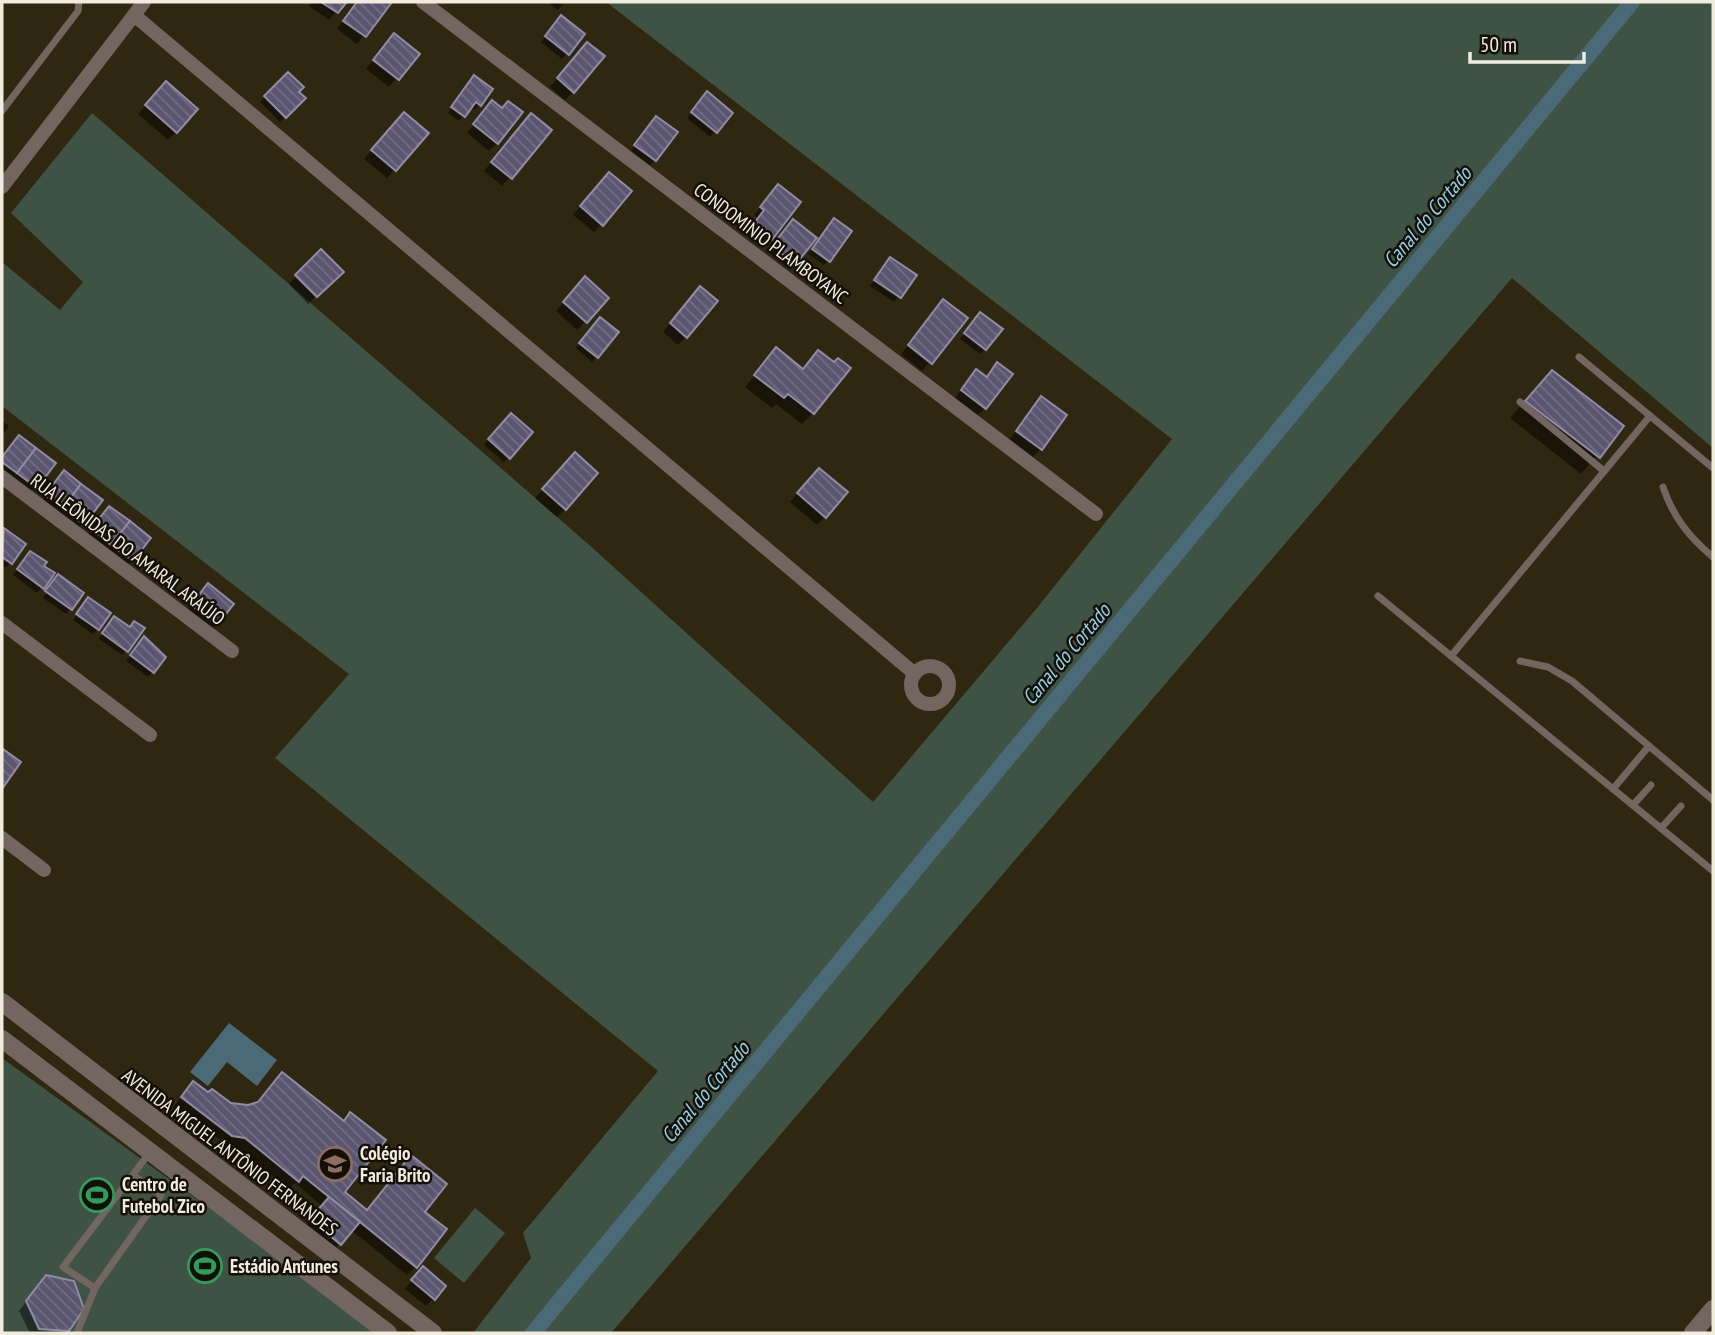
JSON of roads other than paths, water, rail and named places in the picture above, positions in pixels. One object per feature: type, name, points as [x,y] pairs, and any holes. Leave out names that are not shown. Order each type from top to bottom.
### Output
[{"type":"street","points":[[2,187],[144,2]]},
{"type":"street","name":"CONDOMINIO PLAMBOYANC","points":[[423,2],[1096,514]]},
{"type":"street","points":[[134,15],[915,674]]},
{"type":"street","name":"RUA LEÔNIDAS DO AMARAL ARAÚJO","points":[[2,477],[232,651]]},
{"type":"street","points":[[2,623],[150,735]]},
{"type":"street","points":[[2,838],[44,870]]},
{"type":"street","name":"AVENIDA MIGUEL ANTÔNIO FERNANDES","points":[[2,1002],[432,1333]]},
{"type":"street","points":[[2,1039],[388,1333]]},
{"type":"street","points":[[150,1152],[166,1130]]},
{"type":"street","points":[[1693,1333],[1713,1309]]},
{"type":"lane","points":[[2,111],[78,10],[79,2]]},
{"type":"lane","points":[[1579,357],[1713,468]]},
{"type":"lane","points":[[1520,402],[1604,471]]},
{"type":"lane","points":[[1451,656],[1650,416]]},
{"type":"lane","points":[[1663,487],[1671,510],[1682,527],[1713,558]]},
{"type":"lane","points":[[1378,596],[1713,871]]},
{"type":"lane","points":[[1520,661],[1549,667],[1572,681],[1713,800]]},
{"type":"lane","points":[[1613,789],[1649,746]]},
{"type":"lane","points":[[1633,805],[1651,785]]},
{"type":"lane","points":[[1661,828],[1681,806]]},
{"type":"lane","points":[[95,1288],[62,1267],[150,1152]]},
{"type":"lane","points":[[76,1333],[95,1288],[161,1195],[133,1175]]},
{"type":"water","points":[[229,1023],[277,1060],[257,1086],[227,1062],[208,1086],[190,1072]]},
{"type":"waterway","name":"Canal do Cortado","points":[[533,1333],[1632,2]]},
{"type":"place","name":"Colégio Faria Brito","points":[[335,1164]]},
{"type":"place","name":"Centro de Futebol Zico","points":[[97,1195]]},
{"type":"place","name":"Estádio Antunes","points":[[205,1266]]}]
